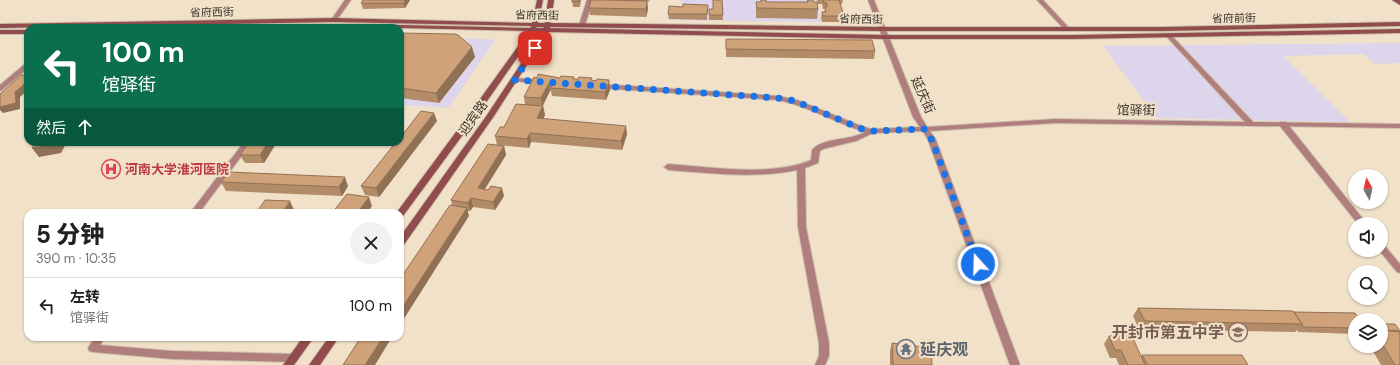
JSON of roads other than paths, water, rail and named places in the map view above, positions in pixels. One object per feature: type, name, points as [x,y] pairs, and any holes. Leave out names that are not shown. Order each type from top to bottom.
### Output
[{"type":"street","points":[[334,20],[348,0]]},
{"type":"street","name":"迎宾路","points":[[404,209],[473,115],[534,28],[540,0]]},
{"type":"street","name":"迎宾路","points":[[404,238],[515,80],[547,28],[551,0]]},
{"type":"street","points":[[582,25],[590,0]]},
{"type":"street","points":[[628,0],[646,0]]},
{"type":"street","name":"延庆街","points":[[871,0],[917,117],[932,140],[1015,365]]},
{"type":"street","points":[[1040,0],[1068,30]]},
{"type":"street","points":[[1395,0],[1400,3]]},
{"type":"street","name":"省府西街","points":[[158,24],[334,20],[534,28]]},
{"type":"street","name":"省府前街","points":[[1068,30],[1400,24]]},
{"type":"street","name":"省府西街","points":[[547,28],[582,25],[1072,37]]},
{"type":"street","name":"省府西街","points":[[3,26],[24,26]]},
{"type":"street","name":"省府西街","points":[[404,27],[883,33],[1068,30]]},
{"type":"street","name":"省府前街","points":[[1072,37],[1400,31]]},
{"type":"street","points":[[0,32],[24,32]]},
{"type":"street","points":[[1169,36],[1251,124]]},
{"type":"street","points":[[0,89],[24,68]]},
{"type":"street","points":[[515,80],[547,82]]},
{"type":"street","points":[[594,85],[778,98],[795,101],[853,126],[871,131]]},
{"type":"street","name":"馆驿街","points":[[871,131],[1055,121],[1400,126]]},
{"type":"street","points":[[1283,124],[1357,217]]},
{"type":"street","points":[[668,168],[771,172],[801,167],[809,165],[815,161],[816,150],[820,147],[854,140],[871,131]]},
{"type":"street","points":[[197,209],[245,146]]},
{"type":"street","points":[[801,167],[802,227],[824,343],[824,356],[820,365]]},
{"type":"street","points":[[1388,255],[1400,270]]},
{"type":"street","points":[[97,341],[93,348],[172,355],[291,361],[306,341]]},
{"type":"street","points":[[314,365],[331,341]]},
{"type":"place","name":"河南大学淮河医院","points":[[111,169]]},
{"type":"place","name":"开封市第五中学","points":[[1238,332]]},
{"type":"place","name":"延庆观","points":[[906,349]]}]
